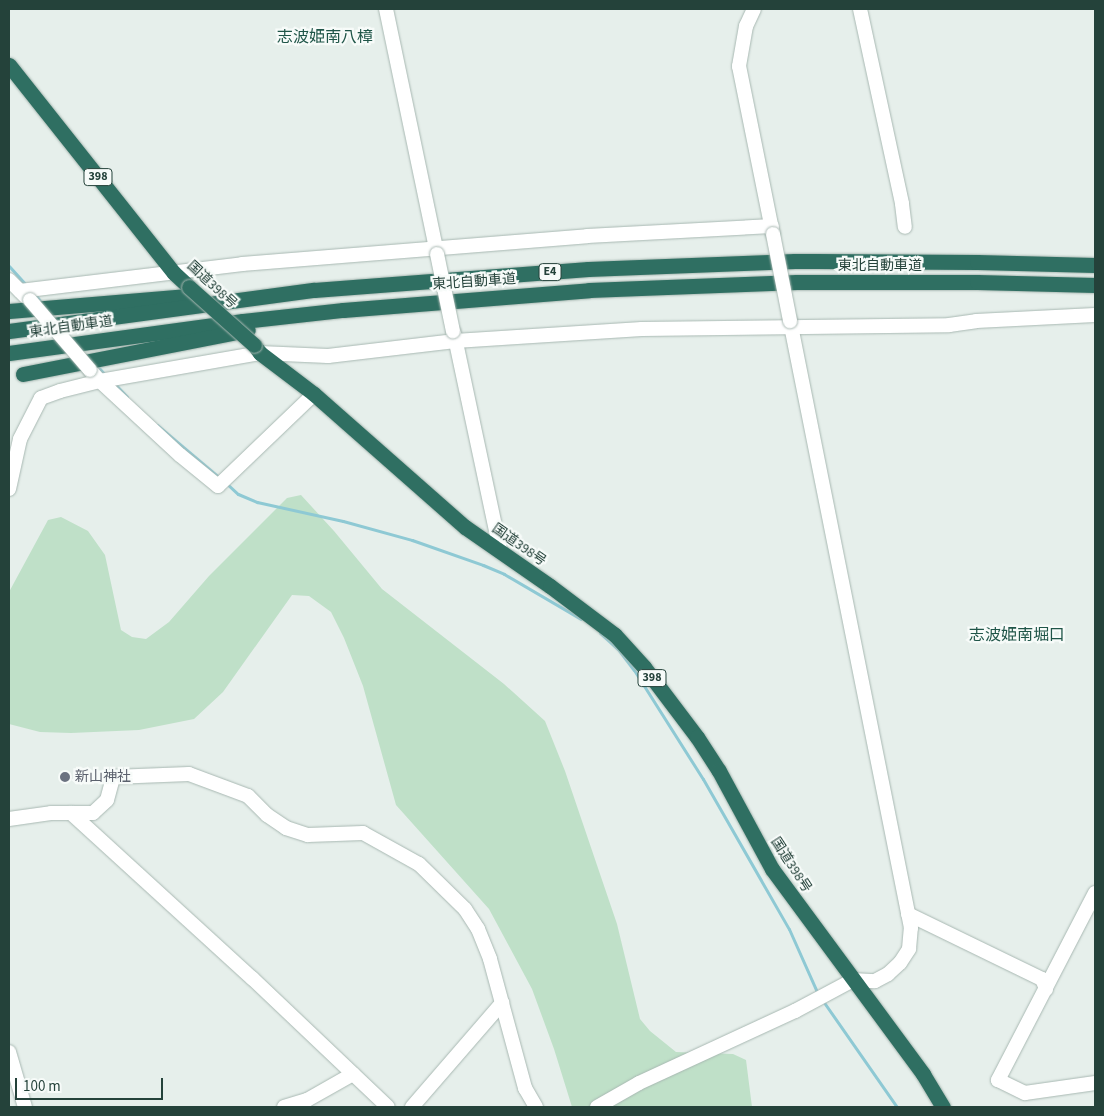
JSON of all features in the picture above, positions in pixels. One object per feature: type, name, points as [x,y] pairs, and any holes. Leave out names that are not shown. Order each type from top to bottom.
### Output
[{"type":"highway","name":"国道398号","points":[[9,65],[174,273],[257,349],[314,394],[465,527],[500,550],[615,635],[644,667],[697,737],[772,869],[922,1074],[943,1107]]},
{"type":"highway","name":"東北自動車道","points":[[9,331],[314,290],[588,269],[794,261],[1095,265]]},
{"type":"highway","name":"東北自動車道","points":[[9,353],[185,328],[343,310],[589,290],[796,282],[976,282],[1095,285]]},
{"type":"highway","points":[[9,311],[242,292],[314,290]]},
{"type":"highway","points":[[23,374],[343,310]]},
{"type":"street","points":[[386,9],[500,550]]},
{"type":"street","points":[[860,9],[904,227]]},
{"type":"street","points":[[597,1107],[639,1083],[853,980],[875,981],[888,974],[900,963],[909,949],[911,928],[739,66],[748,11]]},
{"type":"street","points":[[25,295],[242,264],[437,251],[587,236],[773,230]]},
{"type":"street","points":[[9,280],[25,295],[90,370],[107,379],[180,454],[218,486],[314,394]]},
{"type":"street","points":[[9,489],[20,440],[41,398],[107,379],[257,349],[328,356],[454,336],[791,324],[949,325],[976,321],[1095,315]]},
{"type":"street","points":[[9,819],[51,813],[93,812],[108,800],[113,777],[189,774],[248,796],[267,815],[286,828],[308,835],[363,833],[419,864],[465,910],[478,930],[490,959],[525,1088],[536,1107]]},
{"type":"street","points":[[71,813],[388,1107]]},
{"type":"street","points":[[1095,892],[998,1080],[1025,1093],[1095,1082]]},
{"type":"street","points":[[908,914],[1042,979],[1046,989]]},
{"type":"street","points":[[412,1107],[502,1003]]},
{"type":"street","points":[[9,1052],[25,1107]]},
{"type":"street","points":[[284,1107],[307,1100],[353,1074]]},
{"type":"green space","points":[[301,495],[382,589],[504,684],[545,721],[565,771],[617,924],[640,1019],[650,1031],[676,1052],[733,1054],[746,1060],[752,1107],[572,1107],[554,1049],[532,989],[489,909],[396,805],[363,686],[344,638],[331,612],[309,596],[292,595],[223,692],[194,719],[139,730],[71,733],[40,732],[9,724],[9,592],[48,520],[61,517],[88,531],[105,555],[121,630],[132,637],[146,639],[169,622],[209,576],[287,498]]},
{"type":"waterway","points":[[9,266],[26,285]]},
{"type":"waterway","points":[[34,293],[41,302]]},
{"type":"waterway","points":[[99,368],[106,376]]},
{"type":"waterway","points":[[114,383],[127,397]]},
{"type":"waterway","points":[[157,425],[221,479]]},
{"type":"waterway","points":[[226,483],[238,494],[257,502],[343,521],[412,540],[483,565],[504,574],[581,619]]},
{"type":"waterway","points":[[600,633],[618,649],[634,670],[703,779],[789,929],[818,994]]},
{"type":"waterway","points":[[823,1001],[897,1107]]},
{"type":"place","name":"新山神社","points":[[65,777]]},
{"type":"district","name":"志波姫南八樟","points":[[325,37]]},
{"type":"district","name":"志波姫南堀口","points":[[1017,635]]}]
